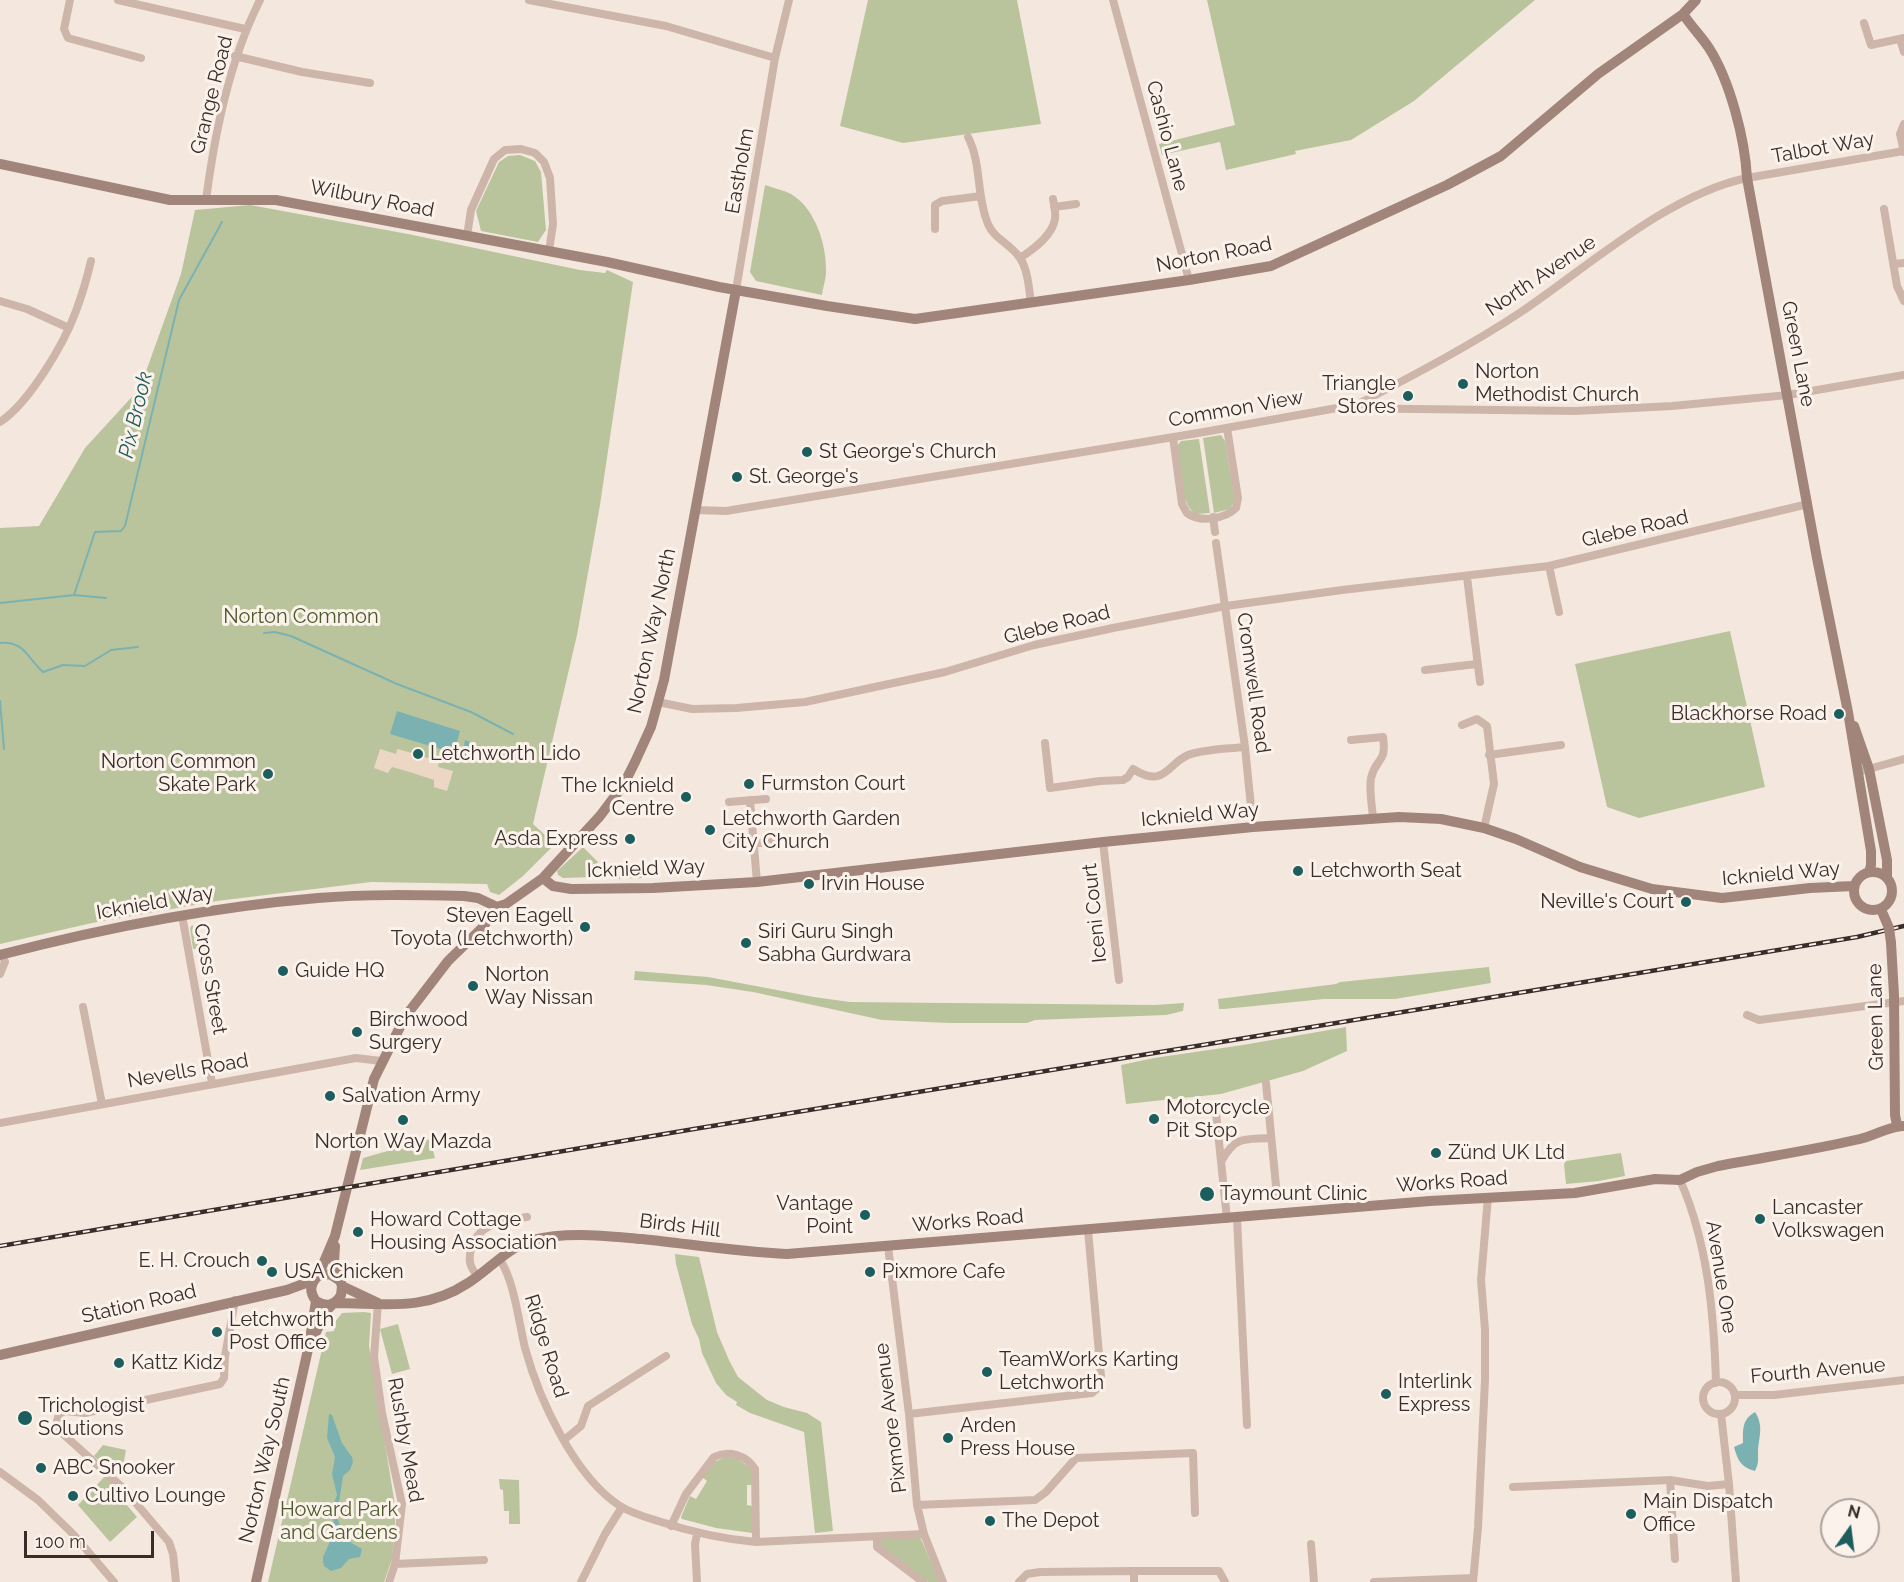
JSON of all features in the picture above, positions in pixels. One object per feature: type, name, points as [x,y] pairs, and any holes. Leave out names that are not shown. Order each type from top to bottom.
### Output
[{"type":"street","points":[[70,0],[64,29],[68,38],[141,58]]},
{"type":"street","points":[[118,0],[245,29]]},
{"type":"street","name":"Grange Road","points":[[206,201],[235,56],[245,29],[260,0]]},
{"type":"street","points":[[529,0],[666,26],[775,58]]},
{"type":"street","name":"Eastholm","points":[[736,290],[775,58],[789,0]]},
{"type":"street","name":"Cashio Lane","points":[[1113,0],[1189,280]]},
{"type":"street","name":"Norton Road","points":[[736,290],[915,319],[1271,266],[1392,211],[1501,156],[1598,74],[1683,14],[1696,0]]},
{"type":"street","name":"Green Lane","points":[[1683,14],[1710,50],[1731,97],[1746,165],[1825,600],[1848,712],[1887,860],[1887,878],[1892,886],[1892,893],[1882,911],[1889,928],[1899,1001],[1895,1115],[1900,1126]]},
{"type":"street","points":[[1864,23],[1871,45],[1902,39],[1904,52]]},
{"type":"street","points":[[235,56],[302,72],[370,83]]},
{"type":"street","points":[[1904,124],[1900,134],[1904,152]]},
{"type":"street","points":[[968,137],[974,147],[978,164],[981,196],[988,225],[999,239],[1020,258],[1027,278],[1031,303]]},
{"type":"street","points":[[467,236],[471,210],[494,159],[505,150],[521,149],[535,153],[542,160],[550,178],[553,225],[549,251]]},
{"type":"street","name":"Talbot Way","points":[[1747,178],[1904,152]]},
{"type":"street","name":"Wilbury Road","points":[[0,164],[170,200],[276,200],[549,251],[736,290]]},
{"type":"street","name":"North Avenue","points":[[1356,408],[1362,402],[1519,313],[1654,218],[1699,193],[1728,182],[1747,178]]},
{"type":"street","points":[[935,229],[933,208],[938,203],[981,196]]},
{"type":"street","points":[[1020,258],[1042,241],[1050,230],[1055,219],[1053,203],[1076,204]]},
{"type":"street","points":[[1884,209],[1897,286],[1904,301]]},
{"type":"street","points":[[0,422],[28,395],[69,328],[91,261]]},
{"type":"street","points":[[1894,264],[1904,263]]},
{"type":"street","name":"Norton Way North","points":[[316,1278],[335,1236],[369,1095],[381,1061],[405,1017],[448,961],[483,927],[497,907],[506,904],[543,878],[586,833],[624,784],[646,738],[664,680],[736,290]]},
{"type":"street","points":[[0,301],[27,309],[69,328]]},
{"type":"street","name":"Common View","points":[[695,510],[726,512],[1337,408],[1575,411],[1672,406],[1788,394],[1904,375]]},
{"type":"street","points":[[1173,437],[1182,504],[1187,513],[1199,519],[1226,516],[1236,508],[1238,498],[1227,428]]},
{"type":"street","name":"Glebe Road","points":[[658,702],[678,708],[692,709],[805,702],[945,672],[1034,645],[1226,606],[1549,566],[1808,504]]},
{"type":"street","points":[[1213,517],[1215,532]]},
{"type":"street","name":"Cromwell Road","points":[[1216,543],[1245,747],[1253,827]]},
{"type":"street","points":[[1549,566],[1559,612]]},
{"type":"street","points":[[1467,577],[1479,682]]},
{"type":"street","points":[[1425,670],[1477,664]]},
{"type":"street","points":[[1462,724],[1477,719],[1487,726],[1494,784],[1484,828]]},
{"type":"street","points":[[1351,740],[1383,737],[1385,751],[1374,769],[1371,780],[1373,818]]},
{"type":"street","points":[[1045,743],[1050,788],[1122,780],[1128,777],[1133,769],[1145,774],[1165,774],[1188,756],[1245,747]]},
{"type":"street","points":[[1489,755],[1561,745]]},
{"type":"street","points":[[1863,771],[1904,759]]},
{"type":"street","name":"Green Lane","points":[[1863,771],[1871,851],[1869,872]]},
{"type":"street","points":[[729,802],[766,799]]},
{"type":"street","points":[[750,800],[757,882]]},
{"type":"street","name":"Icknield Way","points":[[543,878],[553,886],[571,890],[757,882],[1103,842],[1373,818],[1441,819],[1484,828],[1516,838],[1580,867],[1652,889],[1722,898],[1810,888],[1854,886]]},
{"type":"street","points":[[732,845],[772,842]]},
{"type":"street","name":"Iceni Court","points":[[1103,842],[1119,980]]},
{"type":"street","points":[[1882,911],[1865,908],[1859,904],[1853,893],[1854,886],[1860,876],[1869,872],[1877,872],[1887,878]]},
{"type":"street","name":"Icknield Way","points":[[1,954],[182,915],[333,897],[464,896],[478,898],[497,907]]},
{"type":"street","name":"Cross Street","points":[[182,915],[212,1083]]},
{"type":"street","points":[[0,974],[5,962],[1,954]]},
{"type":"street","points":[[1747,1016],[1759,1020],[1899,1001]]},
{"type":"street","points":[[83,1007],[102,1104]]},
{"type":"street","name":"Nevells Road","points":[[0,1123],[356,1058],[381,1061]]},
{"type":"street","points":[[1266,1083],[1277,1196]]},
{"type":"street","points":[[1216,1113],[1232,1218],[1247,1425]]},
{"type":"street","name":"Works Road","points":[[888,1246],[1488,1197],[1575,1193],[1655,1179],[1680,1180],[1718,1166],[1859,1139],[1900,1126]]},
{"type":"street","points":[[1222,1160],[1229,1148],[1236,1142],[1271,1138]]},
{"type":"street","name":"Avenue One","points":[[1680,1180],[1695,1218],[1702,1247],[1715,1345],[1716,1383]]},
{"type":"street","points":[[1374,1582],[1473,1580],[1485,1380],[1485,1330],[1481,1280],[1488,1197]]},
{"type":"street","points":[[478,1276],[472,1270],[470,1259],[472,1245],[479,1233],[496,1222],[526,1217]]},
{"type":"street","points":[[909,1414],[1092,1394],[1100,1386],[1088,1230]]},
{"type":"street","name":"Birds Hill","points":[[334,1304],[404,1305],[421,1303],[455,1291],[518,1246],[532,1240],[579,1234],[787,1254],[888,1246]]},
{"type":"street","name":"Norton Way North","points":[[335,1236],[334,1263],[340,1283]]},
{"type":"street","name":"Pixmore Avenue","points":[[888,1246],[909,1414],[917,1505],[924,1534],[943,1582]]},
{"type":"street","name":"Ridge Road","points":[[500,1260],[505,1267],[538,1387],[564,1440],[591,1479],[607,1496],[622,1507],[671,1526],[728,1540],[756,1542],[924,1534]]},
{"type":"street","points":[[330,1274],[340,1283],[341,1295],[334,1304],[321,1304],[314,1299],[311,1291],[316,1278],[330,1274]]},
{"type":"street","name":"Station Road","points":[[0,1355],[287,1290],[316,1278]]},
{"type":"street","name":"Birds Hill","points":[[340,1283],[378,1303]]},
{"type":"street","name":"Station Road","points":[[287,1290],[314,1299]]},
{"type":"street","name":"Norton Way South","points":[[256,1582],[309,1345],[314,1299]]},
{"type":"street","points":[[176,1582],[173,1554],[169,1542],[123,1488],[62,1433],[57,1421],[59,1414],[65,1411],[86,1413],[220,1384],[224,1378],[225,1356],[235,1300]]},
{"type":"street","name":"Rushby Mead","points":[[378,1303],[374,1357],[382,1413],[402,1504],[395,1564],[389,1582]]},
{"type":"street","name":"Norton Way South","points":[[309,1345],[326,1311],[334,1304]]},
{"type":"street","name":"Ridge Road","points":[[564,1440],[581,1426],[588,1406],[666,1356]]},
{"type":"street","name":"Fourth Avenue","points":[[1735,1395],[1774,1395],[1904,1380]]},
{"type":"street","points":[[1716,1383],[1728,1385],[1735,1395],[1732,1407],[1721,1414],[1710,1410],[1704,1400],[1707,1389],[1716,1383]]},
{"type":"street","points":[[1721,1414],[1736,1582]]},
{"type":"street","points":[[671,1526],[686,1494],[714,1457],[732,1453],[752,1463],[755,1469],[756,1542]]},
{"type":"street","points":[[917,1505],[1035,1500],[1046,1492],[1076,1458],[1192,1453],[1195,1513]]},
{"type":"street","points":[[0,1472],[38,1500],[74,1535],[114,1582]]},
{"type":"street","points":[[1513,1487],[1670,1480],[1708,1486],[1729,1484]]},
{"type":"street","points":[[1670,1480],[1675,1559]]},
{"type":"street","points":[[580,1582],[622,1507]]},
{"type":"street","points":[[697,1534],[695,1544],[698,1582]]},
{"type":"street","points":[[876,1537],[877,1547],[923,1582]]},
{"type":"street","points":[[1311,1544],[1314,1582]]},
{"type":"street","points":[[395,1564],[484,1560]]},
{"type":"street","points":[[1019,1582],[1027,1574],[1040,1572],[1134,1571],[1219,1571],[1225,1582]]},
{"type":"street","points":[[1134,1571],[1134,1582]]},
{"type":"green space","points":[[868,0],[1017,0],[1041,124],[903,143],[840,126]]},
{"type":"green space","points":[[1207,0],[1535,0],[1414,101],[1351,140],[1295,151],[1296,154],[1226,170],[1220,142],[1162,155],[1159,144],[1235,125]]},
{"type":"green space","points":[[520,155],[535,161],[541,172],[546,230],[538,242],[481,231],[476,211],[499,162],[508,156]]},
{"type":"green space","points":[[765,185],[791,194],[807,208],[813,218],[822,239],[826,261],[822,295],[756,281],[750,272]]},
{"type":"green space","name":"Norton Common","points":[[250,205],[408,234],[580,270],[605,273],[607,270],[633,282],[600,505],[577,635],[533,824],[555,844],[523,876],[499,895],[490,892],[487,884],[371,882],[217,901],[92,923],[0,944],[0,528],[39,526],[85,448],[140,388],[181,274],[195,210]]},
{"type":"green space","points":[[1221,435],[1225,441],[1235,501],[1230,509],[1214,513],[1203,438]]},
{"type":"green space","points":[[1199,439],[1210,513],[1196,514],[1190,509],[1183,493],[1177,446],[1181,441]]},
{"type":"green space","points":[[1730,631],[1765,787],[1639,818],[1607,807],[1575,664]]},
{"type":"green space","points":[[583,847],[598,862],[594,877],[563,878],[558,875],[557,871]]},
{"type":"green space","points":[[624,863],[632,864],[642,874],[642,878],[612,879]]},
{"type":"green space","points":[[192,925],[202,935],[205,948],[193,949],[190,928]]},
{"type":"green space","points":[[1489,967],[1491,983],[1395,999],[1324,999],[1219,1009],[1218,999],[1340,982]]},
{"type":"green space","points":[[635,971],[708,977],[850,1002],[1155,1005],[1184,1003],[1183,1011],[1166,1015],[1035,1020],[1027,1023],[882,1020],[753,992],[706,985],[634,980]]},
{"type":"green space","points":[[1346,1027],[1347,1051],[1303,1071],[1221,1094],[1126,1104],[1121,1065]]},
{"type":"green space","points":[[430,1139],[435,1158],[360,1170],[363,1158]]},
{"type":"green space","points":[[1621,1153],[1625,1176],[1566,1184],[1564,1164],[1566,1161]]},
{"type":"green space","points":[[675,1254],[699,1257],[717,1332],[738,1377],[767,1400],[807,1413],[821,1422],[833,1531],[815,1533],[804,1432],[750,1413],[736,1405],[737,1402],[726,1395],[716,1383],[692,1324]]},
{"type":"green space","name":"Howard Park and Gardens","points":[[342,1313],[371,1313],[369,1346],[396,1511],[392,1559],[384,1582],[268,1582],[326,1332],[334,1331],[335,1322]]},
{"type":"green space","points":[[398,1324],[410,1369],[392,1374],[380,1329]]},
{"type":"green space","points":[[103,1445],[126,1450],[122,1472],[117,1475],[94,1456]]},
{"type":"green space","points":[[726,1457],[738,1459],[752,1469],[752,1485],[747,1485],[747,1505],[752,1506],[752,1533],[716,1528],[681,1517],[690,1496],[696,1499],[707,1481],[702,1477],[714,1462]]},
{"type":"green space","points":[[105,1476],[117,1487],[114,1490],[137,1517],[110,1542],[78,1505]]},
{"type":"green space","points":[[499,1479],[519,1480],[520,1524],[509,1524],[509,1511],[504,1511],[503,1490],[500,1489]]},
{"type":"green space","points":[[920,1537],[940,1582],[928,1582],[879,1546],[879,1539]]},
{"type":"shaded area","points":[[380,749],[396,754],[397,749],[416,754],[417,752],[420,756],[439,761],[438,767],[453,771],[447,791],[434,787],[434,780],[413,773],[392,767],[388,773],[374,768]]},
{"type":"water","points":[[397,711],[460,731],[454,753],[390,734]]},
{"type":"water","points":[[465,740],[476,744],[471,759],[462,757]]},
{"type":"water","points":[[1755,1412],[1760,1431],[1755,1471],[1746,1468],[1741,1463],[1734,1447],[1743,1443],[1744,1425]]},
{"type":"water","points":[[329,1414],[332,1415],[342,1443],[353,1462],[350,1470],[343,1476],[337,1517],[350,1542],[362,1549],[360,1557],[349,1559],[341,1568],[331,1571],[324,1566],[323,1562],[332,1537],[334,1526],[332,1508],[337,1495],[332,1474],[335,1457],[327,1438]]},
{"type":"waterway","name":"Pix Brook","points":[[74,595],[95,532],[121,531],[125,526],[179,300],[222,222]]},
{"type":"waterway","name":"Pix Brook","points":[[0,603],[74,595],[106,598]]},
{"type":"waterway","points":[[264,633],[275,632],[291,636],[397,684],[471,712],[513,734]]},
{"type":"waterway","points":[[0,643],[8,643],[20,648],[43,672],[63,665],[85,666],[111,650],[138,647]]},
{"type":"waterway","points":[[0,701],[4,749]]},
{"type":"railway","points":[[0,1246],[1857,937],[1904,926]]},
{"type":"place","name":"Norton Methodist Church","points":[[1463,384]]},
{"type":"place","name":"Triangle Stores","points":[[1408,396]]},
{"type":"place","name":"St George's Church","points":[[807,452]]},
{"type":"place","name":"St. George's","points":[[737,477]]},
{"type":"place","name":"Blackhorse Road","points":[[1839,714]]},
{"type":"place","name":"Letchworth Lido","points":[[418,754]]},
{"type":"place","name":"Norton Common Skate Park","points":[[268,774]]},
{"type":"place","name":"Furmston Court","points":[[749,784]]},
{"type":"place","name":"The Icknield Centre","points":[[686,797]]},
{"type":"place","name":"Letchworth Garden City Church","points":[[710,830]]},
{"type":"place","name":"Asda Express","points":[[630,839]]},
{"type":"place","name":"Letchworth Seat","points":[[1298,871]]},
{"type":"place","name":"Irvin House","points":[[809,884]]},
{"type":"place","name":"Neville's Court","points":[[1686,902]]},
{"type":"place","name":"Steven Eagell Toyota (Letchworth)","points":[[585,927]]},
{"type":"place","name":"Siri Guru Singh Sabha Gurdwara","points":[[746,943]]},
{"type":"place","name":"Guide HQ","points":[[283,971]]},
{"type":"place","name":"Norton Way Nissan","points":[[473,986]]},
{"type":"place","name":"Birchwood Surgery","points":[[357,1032]]},
{"type":"place","name":"Salvation Army","points":[[330,1096]]},
{"type":"place","name":"Motorcycle Pit Stop","points":[[1154,1119]]},
{"type":"place","name":"Norton Way Mazda","points":[[403,1120]]},
{"type":"place","name":"Zünd UK Ltd","points":[[1436,1153]]},
{"type":"place","name":"Taymount Clinic","points":[[1207,1194]]},
{"type":"place","name":"Vantage Point","points":[[865,1215]]},
{"type":"place","name":"Lancaster Volkswagen","points":[[1760,1219]]},
{"type":"place","name":"Howard Cottage Housing Association","points":[[358,1232]]},
{"type":"place","name":"E. H. Crouch","points":[[262,1261]]},
{"type":"place","name":"USA Chicken","points":[[272,1272]]},
{"type":"place","name":"Pixmore Cafe","points":[[870,1272]]},
{"type":"place","name":"Letchworth Post Office","points":[[217,1332]]},
{"type":"place","name":"Kattz Kidz","points":[[119,1363]]},
{"type":"place","name":"TeamWorks Karting Letchworth","points":[[987,1372]]},
{"type":"place","name":"Interlink Express","points":[[1386,1394]]},
{"type":"place","name":"Trichologist Solutions","points":[[25,1418]]},
{"type":"place","name":"Arden Press House","points":[[948,1438]]},
{"type":"place","name":"ABC Snooker","points":[[41,1468]]},
{"type":"place","name":"Cultivo Lounge","points":[[73,1496]]},
{"type":"place","name":"Main Dispatch Office","points":[[1631,1514]]},
{"type":"place","name":"The Depot","points":[[990,1521]]}]
